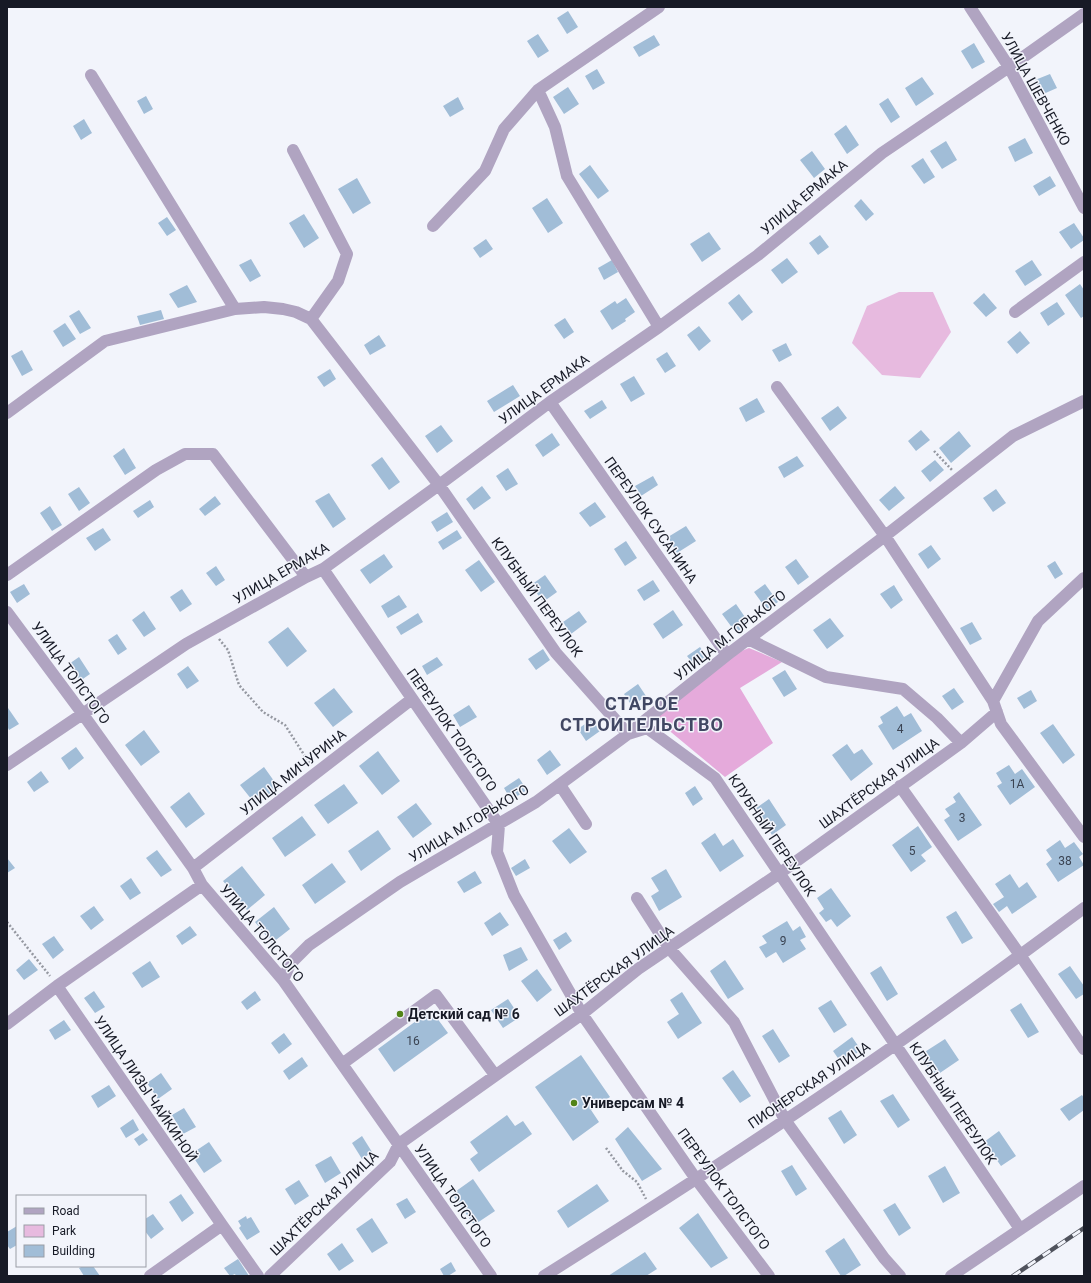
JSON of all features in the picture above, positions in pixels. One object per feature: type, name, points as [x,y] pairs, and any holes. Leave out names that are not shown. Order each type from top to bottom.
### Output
[{"type":"street","points":[[433,226],[485,171],[504,130],[538,90],[659,7]]},
{"type":"street","name":"УЛИЦА ШЕВЧЕНКО","points":[[970,7],[1009,67],[1084,208]]},
{"type":"street","name":"УЛИЦА ЕРМАКА","points":[[7,765],[186,644],[323,569],[550,402],[659,327],[758,255],[882,153],[1084,14]]},
{"type":"street","points":[[91,75],[234,309]]},
{"type":"street","points":[[538,90],[555,127],[567,176],[659,327]]},
{"type":"street","points":[[7,413],[105,341],[234,309],[264,307],[283,309],[296,312],[311,319],[338,281],[347,254],[293,150]]},
{"type":"street","points":[[1015,312],[1084,262]]},
{"type":"street","name":"КЛУБНЫЙ ПЕРЕУЛОК","points":[[311,319],[439,485],[556,653],[628,734],[647,728],[715,778],[1020,1229]]},
{"type":"street","points":[[777,387],[885,536],[995,706],[1001,724],[1084,838]]},
{"type":"street","name":"УЛИЦА М.ГОРЬКОГО","points":[[283,980],[290,964],[309,945],[400,882],[499,825],[560,785],[1013,436],[1084,401]]},
{"type":"street","name":"ПЕРЕУЛОК СУСАНИНА","points":[[550,402],[727,655]]},
{"type":"street","points":[[7,575],[156,470],[185,454],[212,454],[306,577]]},
{"type":"street","name":"ПЕРЕУЛОК ТОЛСТОГО","points":[[323,569],[499,825],[497,852],[514,895],[582,1014],[696,1179],[769,1276]]},
{"type":"street","points":[[995,706],[1038,622],[1084,578]]},
{"type":"street","name":"УЛИЦА ТОЛСТОГО","points":[[7,612],[82,713],[193,868],[202,884],[283,980],[491,1276]]},
{"type":"street","points":[[748,639],[826,677],[903,689],[937,718],[960,743]]},
{"type":"street","name":"УЛИЦА МИЧУРИНА","points":[[193,868],[412,699]]},
{"type":"street","name":"ШАХТЁРСКАЯ УЛИЦА","points":[[270,1276],[390,1162],[399,1144],[582,1014],[638,969],[780,873],[960,743],[995,706]]},
{"type":"street","points":[[560,785],[586,824]]},
{"type":"street","points":[[900,786],[1020,955],[1084,1049]]},
{"type":"street","points":[[7,1024],[57,986],[202,884]]},
{"type":"street","points":[[637,898],[669,948],[734,1022],[785,1120],[884,1258],[900,1276]]},
{"type":"street","name":"ПИОНЕРСКАЯ УЛИЦА","points":[[544,1276],[785,1120],[895,1044],[1084,908]]},
{"type":"street","name":"УЛИЦА ЛИЗЫ ЧАЙКИНОЙ","points":[[57,986],[258,1276]]},
{"type":"street","points":[[342,1064],[436,995],[495,1075]]},
{"type":"street","points":[[951,1276],[1084,1186]]},
{"type":"street","points":[[150,1276],[222,1226]]},
{"type":"path","points":[[934,451],[959,478]]},
{"type":"path","points":[[211,630],[228,650],[240,685],[263,712],[285,725],[315,774]]},
{"type":"path","points":[[7,922],[57,986]]},
{"type":"path","points":[[606,1148],[623,1171],[637,1182],[651,1208]]},
{"type":"green space","points":[[899,292],[933,292],[951,332],[920,378],[882,375],[852,343],[867,306]]},
{"type":"shaded area","points":[[749,648],[782,662],[740,688],[773,743],[725,777],[654,718],[731,655]]},
{"type":"building","points":[[568,11],[578,27],[567,34],[557,18]]},
{"type":"building","points":[[538,34],[549,51],[538,58],[527,41]]},
{"type":"building","points":[[654,35],[660,45],[639,57],[633,47]]},
{"type":"building","points":[[974,43],[985,62],[972,69],[961,51]]},
{"type":"building","points":[[597,69],[605,83],[593,90],[585,76]]},
{"type":"building","points":[[1050,74],[1057,88],[1041,95],[1035,80]]},
{"type":"building","points":[[922,77],[934,94],[916,106],[905,88]]},
{"type":"building","points":[[568,87],[579,104],[564,114],[553,97]]},
{"type":"building","points":[[146,96],[153,109],[144,114],[137,101]]},
{"type":"building","points":[[458,97],[464,109],[450,117],[443,106]]},
{"type":"building","points":[[888,98],[900,117],[891,123],[879,104]]},
{"type":"building","points":[[84,119],[92,133],[81,140],[73,126]]},
{"type":"building","points":[[846,125],[859,145],[847,154],[834,134]]},
{"type":"building","points":[[1025,138],[1033,153],[1015,162],[1008,147]]},
{"type":"building","points":[[946,141],[957,160],[942,169],[930,151]]},
{"type":"building","points":[[812,151],[825,169],[814,178],[800,160]]},
{"type":"building","points":[[923,158],[935,177],[924,184],[911,166]]},
{"type":"building","points":[[590,165],[609,191],[598,199],[579,174]]},
{"type":"building","points":[[1050,176],[1056,186],[1039,196],[1033,186]]},
{"type":"building","points":[[357,178],[371,203],[353,214],[338,189]]},
{"type":"building","points":[[547,198],[563,223],[548,233],[532,208]]},
{"type":"building","points":[[861,199],[874,214],[866,221],[854,206]]},
{"type":"building","points":[[304,214],[319,238],[304,248],[289,223]]},
{"type":"building","points":[[167,217],[176,230],[167,236],[158,223]]},
{"type":"building","points":[[1074,223],[1084,240],[1071,249],[1059,232]]},
{"type":"building","points":[[709,232],[721,249],[702,262],[690,244]]},
{"type":"building","points":[[820,235],[829,247],[818,255],[809,243]]},
{"type":"building","points":[[486,239],[493,249],[480,258],[473,248]]},
{"type":"building","points":[[787,258],[798,272],[782,284],[771,270]]},
{"type":"building","points":[[251,259],[261,276],[250,282],[239,265]]},
{"type":"building","points":[[612,260],[618,272],[604,280],[598,268]]},
{"type":"building","points":[[1032,260],[1042,275],[1025,286],[1015,271]]},
{"type":"building","points":[[1080,284],[1084,290],[1084,316],[1081,318],[1065,295]]},
{"type":"building","points":[[187,285],[197,302],[178,308],[169,294]]},
{"type":"building","points":[[984,293],[997,308],[986,317],[973,303]]},
{"type":"building","points":[[739,294],[753,312],[742,321],[728,303]]},
{"type":"building","points":[[626,298],[635,312],[625,319],[626,321],[612,330],[600,311],[615,301],[617,304]]},
{"type":"building","points":[[1057,302],[1065,314],[1048,326],[1040,313]]},
{"type":"building","points":[[79,310],[91,328],[80,334],[69,316]]},
{"type":"building","points":[[161,310],[164,319],[140,325],[137,316]]},
{"type":"building","points":[[565,318],[574,332],[564,339],[554,325]]},
{"type":"building","points":[[65,323],[76,339],[63,347],[53,331]]},
{"type":"building","points":[[699,326],[711,341],[699,351],[687,335]]},
{"type":"building","points":[[1020,331],[1030,343],[1017,354],[1007,342]]},
{"type":"building","points":[[379,335],[386,346],[370,355],[364,345]]},
{"type":"building","points":[[786,343],[792,355],[779,362],[772,350]]},
{"type":"building","points":[[22,350],[33,370],[22,376],[11,356]]},
{"type":"building","points":[[667,352],[676,366],[665,373],[656,359]]},
{"type":"building","points":[[330,369],[336,379],[324,387],[317,377]]},
{"type":"building","points":[[634,376],[645,394],[631,402],[620,384]]},
{"type":"building","points":[[513,385],[520,396],[494,412],[487,401]]},
{"type":"building","points":[[757,398],[765,412],[746,422],[739,408]]},
{"type":"building","points":[[602,400],[607,408],[590,419],[584,411]]},
{"type":"building","points":[[838,406],[847,418],[830,431],[821,418]]},
{"type":"building","points":[[441,425],[453,441],[437,453],[425,436]]},
{"type":"building","points":[[921,430],[930,440],[916,451],[908,441]]},
{"type":"building","points":[[959,431],[971,446],[951,463],[939,448]]},
{"type":"building","points":[[552,433],[560,445],[543,457],[535,445]]},
{"type":"building","points":[[124,448],[136,468],[125,475],[113,456]]},
{"type":"building","points":[[797,456],[804,466],[784,478],[778,467]]},
{"type":"building","points":[[382,457],[400,482],[389,490],[371,465]]},
{"type":"building","points":[[935,460],[944,470],[930,482],[921,471]]},
{"type":"building","points":[[508,468],[518,484],[506,491],[496,476]]},
{"type":"building","points":[[653,476],[658,485],[641,496],[635,486]]},
{"type":"building","points":[[482,486],[491,498],[474,510],[466,499]]},
{"type":"building","points":[[895,486],[905,498],[889,511],[879,500]]},
{"type":"building","points":[[79,487],[90,503],[79,511],[68,494]]},
{"type":"building","points":[[996,489],[1006,503],[993,512],[983,498]]},
{"type":"building","points":[[329,493],[346,519],[333,528],[315,501]]},
{"type":"building","points":[[215,496],[221,504],[205,516],[199,509]]},
{"type":"building","points":[[150,500],[154,507],[138,518],[133,511]]},
{"type":"building","points":[[595,502],[606,517],[590,527],[579,513]]},
{"type":"building","points":[[50,506],[62,525],[52,531],[40,513]]},
{"type":"building","points":[[447,512],[453,522],[437,532],[431,522]]},
{"type":"building","points":[[686,526],[696,541],[677,553],[668,537]]},
{"type":"building","points":[[103,528],[111,540],[95,551],[86,538]]},
{"type":"building","points":[[457,530],[462,538],[443,550],[438,542]]},
{"type":"building","points":[[626,541],[637,558],[625,566],[614,549]]},
{"type":"building","points":[[931,545],[941,559],[928,569],[918,554]]},
{"type":"building","points":[[384,554],[393,567],[370,584],[360,570]]},
{"type":"building","points":[[796,559],[809,577],[798,585],[785,567]]},
{"type":"building","points":[[479,560],[495,582],[481,592],[465,570]]},
{"type":"building","points":[[1055,561],[1063,574],[1055,579],[1047,566]]},
{"type":"building","points":[[216,566],[225,580],[216,586],[206,573]]},
{"type":"building","points":[[545,575],[557,592],[543,602],[531,585]]},
{"type":"building","points":[[653,580],[660,591],[644,601],[637,590]]},
{"type":"building","points":[[24,584],[30,594],[17,603],[10,592]]},
{"type":"building","points":[[765,584],[778,602],[767,610],[754,592]]},
{"type":"building","points":[[894,585],[903,600],[891,609],[880,594]]},
{"type":"building","points":[[182,589],[192,604],[180,612],[170,597]]},
{"type":"building","points":[[399,595],[407,607],[388,618],[381,606]]},
{"type":"building","points":[[736,604],[749,623],[736,633],[722,614]]},
{"type":"building","points":[[673,610],[683,625],[663,639],[653,624]]},
{"type":"building","points":[[144,611],[156,629],[144,637],[132,620]]},
{"type":"building","points":[[579,611],[587,622],[571,634],[563,622]]},
{"type":"building","points":[[418,613],[423,622],[401,635],[396,627]]},
{"type":"building","points":[[830,618],[844,636],[827,649],[813,630]]},
{"type":"building","points":[[972,622],[982,639],[970,645],[960,628]]},
{"type":"building","points":[[288,627],[307,651],[287,667],[268,642]]},
{"type":"building","points":[[117,634],[127,649],[118,655],[108,640]]},
{"type":"building","points":[[700,647],[706,656],[694,665],[687,656]]},
{"type":"building","points":[[543,649],[550,660],[536,670],[528,659]]},
{"type":"building","points":[[79,657],[90,674],[80,681],[69,664]]},
{"type":"building","points":[[437,657],[443,665],[427,675],[422,666]]},
{"type":"building","points":[[188,666],[199,681],[187,689],[177,674]]},
{"type":"building","points":[[785,670],[797,689],[784,697],[772,678]]},
{"type":"building","points":[[638,684],[646,696],[632,706],[624,694]]},
{"type":"building","points":[[334,688],[353,712],[333,727],[314,703]]},
{"type":"building","points":[[954,688],[964,702],[952,710],[942,696]]},
{"type":"building","points":[[1031,690],[1037,701],[1024,709],[1017,698]]},
{"type":"building","points":[[469,705],[477,717],[460,727],[453,715]]},
{"type":"building","points":[[897,706],[904,717],[911,713],[922,731],[893,750],[878,726],[883,723],[880,717]]},
{"type":"building","points":[[7,708],[19,724],[9,730],[7,726]]},
{"type":"building","points":[[592,719],[600,731],[586,741],[578,729]]},
{"type":"building","points":[[1053,724],[1075,755],[1063,764],[1040,733]]},
{"type":"building","points":[[144,730],[160,752],[141,766],[125,745]]},
{"type":"building","points":[[847,744],[854,754],[862,749],[873,764],[851,781],[832,755]]},
{"type":"building","points":[[76,747],[84,758],[69,770],[61,758]]},
{"type":"building","points":[[550,750],[561,765],[547,775],[537,760]]},
{"type":"building","points":[[378,751],[400,781],[382,795],[359,766]]},
{"type":"building","points":[[1009,765],[1015,774],[1022,769],[1035,787],[1010,805],[997,786],[1002,783],[996,773]]},
{"type":"building","points":[[264,767],[279,788],[256,805],[240,785]]},
{"type":"building","points":[[41,771],[49,782],[34,792],[27,782]]},
{"type":"building","points":[[519,778],[527,790],[511,800],[504,788]]},
{"type":"building","points":[[344,784],[358,803],[328,824],[314,805]]},
{"type":"building","points":[[695,786],[703,799],[693,806],[685,793]]},
{"type":"building","points":[[189,792],[205,814],[186,828],[170,807]]},
{"type":"building","points":[[959,792],[982,825],[958,841],[944,820],[950,816],[945,809],[956,802],[953,797]]},
{"type":"building","points":[[769,799],[786,825],[772,835],[755,809]]},
{"type":"building","points":[[416,803],[432,824],[413,838],[397,817]]},
{"type":"building","points":[[302,816],[316,835],[285,857],[272,838]]},
{"type":"building","points":[[918,826],[932,847],[921,855],[926,861],[911,872],[892,845]]},
{"type":"building","points":[[569,828],[587,852],[570,864],[552,841]]},
{"type":"building","points":[[378,830],[391,849],[361,871],[348,851]]},
{"type":"building","points":[[715,833],[723,846],[733,839],[744,856],[720,872],[701,843]]},
{"type":"building","points":[[1060,840],[1065,848],[1074,842],[1083,854],[1079,857],[1084,865],[1058,882],[1046,864],[1052,859],[1046,850]]},
{"type":"building","points":[[157,850],[172,870],[161,877],[146,858]]},
{"type":"building","points":[[7,858],[15,868],[7,873]]},
{"type":"building","points":[[525,859],[530,868],[516,876],[511,868]]},
{"type":"building","points":[[332,863],[346,882],[315,904],[302,885]]},
{"type":"building","points":[[242,866],[265,895],[247,910],[223,881]]},
{"type":"building","points":[[666,869],[682,897],[659,911],[651,896],[659,891],[651,878]]},
{"type":"building","points":[[475,871],[482,883],[464,893],[457,882]]},
{"type":"building","points":[[1010,874],[1019,888],[1027,882],[1037,897],[1012,914],[1007,906],[999,912],[993,904],[1004,897],[995,884]]},
{"type":"building","points":[[131,878],[141,893],[130,900],[120,886]]},
{"type":"building","points":[[831,888],[851,916],[837,927],[831,919],[826,922],[819,913],[824,909],[817,898]]},
{"type":"building","points":[[94,906],[104,920],[91,930],[80,916]]},
{"type":"building","points":[[274,907],[290,929],[272,943],[255,922]]},
{"type":"building","points":[[956,911],[973,938],[962,944],[946,917]]},
{"type":"building","points":[[500,912],[509,925],[492,936],[484,923]]},
{"type":"building","points":[[787,921],[793,931],[800,926],[806,937],[800,940],[806,949],[783,963],[776,952],[766,958],[759,947],[767,943],[762,936]]},
{"type":"building","points":[[190,926],[197,935],[182,945],[176,936]]},
{"type":"building","points":[[566,932],[572,941],[559,950],[553,940]]},
{"type":"building","points":[[54,936],[64,950],[53,959],[42,944]]},
{"type":"building","points":[[521,947],[528,960],[509,971],[503,955]]},
{"type":"building","points":[[29,959],[38,970],[24,980],[16,970]]},
{"type":"building","points":[[725,960],[744,989],[728,999],[710,971]]},
{"type":"building","points":[[150,961],[160,977],[142,988],[132,973]]},
{"type":"building","points":[[881,966],[898,994],[887,1001],[870,973]]},
{"type":"building","points":[[1070,966],[1084,986],[1084,994],[1076,999],[1058,974]]},
{"type":"building","points":[[537,969],[552,990],[537,1002],[521,981]]},
{"type":"building","points":[[94,991],[105,1007],[95,1013],[84,998]]},
{"type":"building","points":[[255,991],[261,1000],[247,1010],[241,1002]]},
{"type":"building","points":[[682,992],[702,1023],[678,1039],[667,1022],[679,1014],[670,1000]]},
{"type":"building","points":[[508,999],[520,1017],[503,1028],[491,1010]]},
{"type":"building","points":[[831,1000],[847,1025],[834,1033],[818,1008]]},
{"type":"building","points":[[1021,1003],[1039,1032],[1028,1038],[1010,1010]]},
{"type":"building","points":[[431,1010],[448,1033],[394,1072],[378,1049]]},
{"type":"building","points":[[64,1020],[71,1030],[55,1040],[49,1030]]},
{"type":"building","points":[[773,1029],[790,1056],[779,1063],[762,1036]]},
{"type":"building","points":[[284,1033],[292,1044],[279,1054],[271,1043]]},
{"type":"building","points":[[852,1037],[861,1050],[842,1064],[833,1051]]},
{"type":"building","points":[[945,1039],[959,1060],[934,1077],[920,1055]]},
{"type":"building","name":"Универсам № 4","points":[[581,1055],[610,1097],[591,1110],[599,1122],[573,1141],[535,1087]]},
{"type":"building","points":[[302,1057],[308,1066],[289,1080],[283,1071]]},
{"type":"building","points":[[733,1070],[751,1096],[740,1103],[722,1078]]},
{"type":"building","points":[[161,1073],[172,1089],[158,1099],[147,1083]]},
{"type":"building","points":[[109,1085],[116,1096],[98,1108],[91,1096]]},
{"type":"building","points":[[893,1094],[910,1120],[898,1128],[880,1101]]},
{"type":"building","points":[[1082,1095],[1084,1098],[1084,1110],[1069,1121],[1060,1109]]},
{"type":"building","points":[[184,1108],[196,1127],[183,1134],[172,1115]]},
{"type":"building","points":[[841,1110],[857,1135],[844,1144],[828,1118]]},
{"type":"building","points":[[507,1115],[515,1126],[523,1121],[532,1134],[479,1172],[470,1159],[478,1153],[470,1142]]},
{"type":"building","points":[[133,1119],[139,1130],[126,1138],[120,1128]]},
{"type":"building","points":[[628,1127],[662,1169],[642,1181],[615,1139]]},
{"type":"building","points":[[999,1131],[1016,1156],[1001,1166],[984,1142]]},
{"type":"building","points":[[143,1133],[148,1140],[139,1146],[134,1139]]},
{"type":"building","points":[[362,1136],[372,1152],[362,1159],[352,1143]]},
{"type":"building","points":[[209,1142],[222,1161],[204,1173],[191,1154]]},
{"type":"building","points":[[331,1156],[341,1173],[325,1183],[315,1165]]},
{"type":"building","points":[[792,1165],[807,1189],[796,1196],[781,1171]]},
{"type":"building","points":[[945,1166],[960,1193],[943,1203],[928,1176]]},
{"type":"building","points":[[473,1179],[495,1211],[474,1225],[452,1194]]},
{"type":"building","points":[[299,1180],[309,1196],[295,1205],[285,1189]]},
{"type":"building","points":[[597,1184],[609,1201],[568,1228],[557,1211]]},
{"type":"building","points":[[181,1194],[194,1213],[182,1222],[169,1202]]},
{"type":"building","points":[[407,1198],[416,1212],[405,1219],[396,1204]]},
{"type":"building","points":[[895,1203],[911,1228],[899,1236],[883,1210]]},
{"type":"building","points":[[698,1213],[728,1258],[711,1268],[679,1228]]},
{"type":"building","points":[[153,1214],[164,1229],[151,1239],[146,1232],[146,1218]]},
{"type":"building","points":[[246,1216],[247,1219],[251,1217],[260,1232],[247,1240],[239,1228],[241,1226],[238,1221]]},
{"type":"building","points":[[372,1218],[388,1243],[372,1253],[356,1229]]},
{"type":"building","points":[[16,1227],[16,1246],[10,1249],[7,1245],[7,1232]]},
{"type":"building","points":[[844,1238],[861,1265],[844,1276],[841,1276],[825,1251]]},
{"type":"building","points":[[342,1243],[354,1261],[339,1271],[327,1254]]},
{"type":"building","points":[[645,1252],[657,1269],[646,1276],[608,1276]]},
{"type":"building","points":[[238,1259],[249,1276],[236,1276],[235,1274],[230,1276],[224,1268]]},
{"type":"building","points":[[451,1262],[456,1271],[448,1276],[444,1276],[440,1269]]},
{"type":"building","points":[[94,1267],[100,1276],[84,1276],[79,1268]]},
{"type":"railway","points":[[1013,1276],[1084,1228]]},
{"type":"place","name":"Детский сад № 6","points":[[400,1014]]},
{"type":"place","name":"Универсам № 4","points":[[574,1103]]},
{"type":"district","name":"СТАРОЕ СТРОИТЕЛЬСТВО","points":[[642,714]]}]
